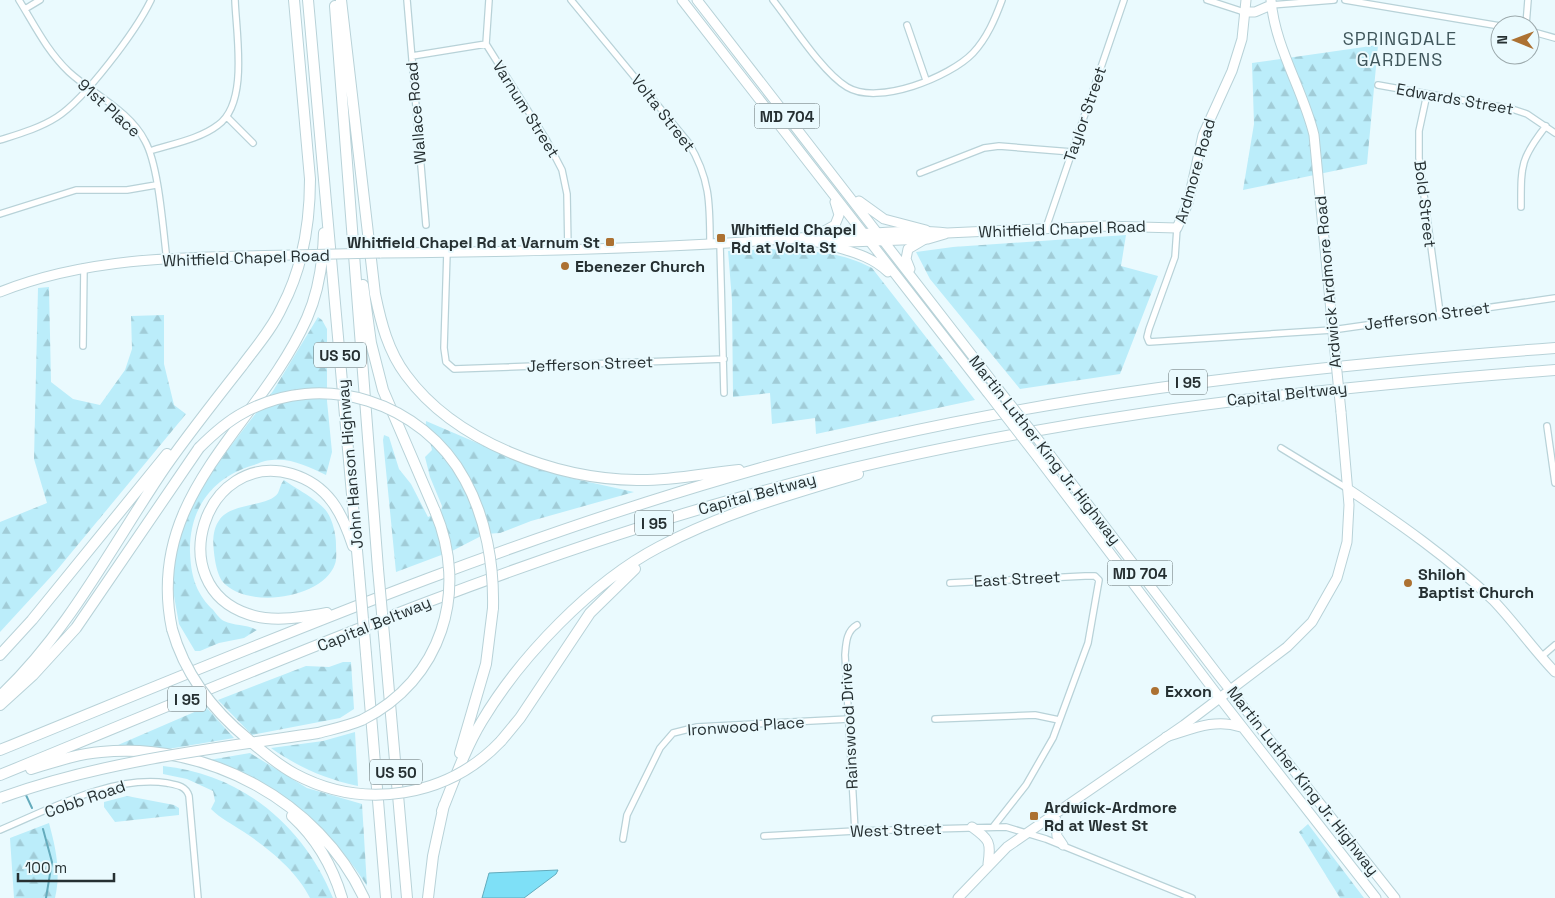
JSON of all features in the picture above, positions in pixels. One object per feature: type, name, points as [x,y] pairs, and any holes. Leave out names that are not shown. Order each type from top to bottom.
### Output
[{"type":"highway","points":[[0,696],[47,645],[167,465],[274,323],[283,306],[297,271],[308,225],[310,179],[294,0]]},
{"type":"highway","name":"John Hanson Highway","points":[[308,0],[386,898]]},
{"type":"highway","name":"John Hanson Highway","points":[[334,0],[378,569],[407,898]]},
{"type":"highway","points":[[340,0],[370,262],[380,319],[394,356],[420,393],[451,419],[478,436],[513,454],[555,469],[596,477],[656,480],[765,467]]},
{"type":"highway","points":[[321,137],[324,224],[322,264],[308,317],[292,347],[194,490],[178,522],[172,541],[167,576],[167,596],[172,629],[178,648],[189,671],[209,702],[221,715],[276,761],[295,774],[318,784],[370,795],[418,791],[448,780],[478,762],[501,741],[520,718],[576,634],[604,597],[640,565],[699,528]]},
{"type":"highway","points":[[0,798],[57,779],[122,763],[342,727],[377,712],[404,690],[424,666],[444,623],[451,578],[446,539],[390,410],[377,370],[348,177]]},
{"type":"highway","name":"Capital Beltway","points":[[0,750],[358,606],[549,534],[765,467],[934,427],[1117,392],[1304,369],[1555,348]]},
{"type":"highway","points":[[0,655],[32,620],[242,365]]},
{"type":"highway","name":"Capital Beltway","points":[[0,777],[390,617],[531,564],[739,498],[942,449],[1068,424],[1247,398],[1378,384],[1555,370]]},
{"type":"highway","points":[[0,706],[33,675],[76,628],[199,448],[217,431],[243,413],[260,405],[294,396],[328,393],[349,396],[368,399],[399,412],[432,436],[466,480],[487,541],[492,573],[493,608],[486,664],[442,811],[433,856],[428,898]]},
{"type":"highway","points":[[442,811],[468,748],[481,722],[502,689],[542,641],[565,618],[615,576],[657,548],[699,528],[761,505],[942,449]]},
{"type":"highway","points":[[358,606],[314,615],[277,618],[248,614],[235,608],[212,587],[205,573],[200,546],[204,521],[220,494],[236,482],[247,477],[273,472],[302,478],[326,493],[334,502],[348,530],[359,573]]},
{"type":"highway","points":[[0,777],[86,753],[142,752],[204,763],[230,772],[259,788],[301,816],[325,840],[349,872],[364,898]]},
{"type":"highway","points":[[259,788],[295,819],[317,845],[333,874],[342,898]]},
{"type":"main road","name":"Martin Luther King Jr. Highway","points":[[682,0],[987,392],[1242,727],[1376,898]]},
{"type":"main road","name":"Martin Luther King Jr. Highway","points":[[697,0],[1230,690],[1395,898]]},
{"type":"main road","name":"Ardmore Road","points":[[1178,228],[1188,203],[1203,135],[1238,52],[1244,29],[1246,0]]},
{"type":"main road","points":[[1244,12],[1255,12],[1271,3]]},
{"type":"main road","name":"Ardwick Ardmore Road","points":[[958,898],[988,864],[1007,847],[1166,737],[1230,690],[1303,632],[1328,598],[1342,565],[1347,542],[1348,489],[1314,135],[1307,110],[1282,46],[1271,3]]},
{"type":"main road","points":[[838,181],[876,215],[895,224],[926,234]]},
{"type":"main road","points":[[814,236],[831,229],[838,220],[838,208],[832,194]]},
{"type":"main road","name":"Whitfield Chapel Road","points":[[0,292],[47,275],[84,267],[167,260],[292,255],[568,250],[720,244],[878,232],[926,234],[1104,226],[1178,228]]},
{"type":"main road","name":"Whitfield Chapel Road","points":[[796,239],[823,243],[884,240],[926,234]]},
{"type":"main road","points":[[920,287],[908,264],[906,253],[911,245],[926,234]]},
{"type":"main road","points":[[823,243],[857,252],[873,260],[909,293]]},
{"type":"main road","points":[[1348,489],[1410,531],[1463,573],[1501,609],[1555,672]]},
{"type":"main road","points":[[1166,737],[1212,723],[1222,722],[1242,727]]},
{"type":"main road","points":[[1055,814],[1057,836],[1063,845]]},
{"type":"main road","points":[[972,827],[988,839],[990,847],[988,864]]},
{"type":"street","name":"91st Place","points":[[20,0],[54,56],[87,87],[135,126],[150,151],[167,260]]},
{"type":"street","points":[[25,9],[40,0]]},
{"type":"street","points":[[0,140],[55,118],[75,102],[134,30],[151,0]]},
{"type":"street","points":[[150,151],[207,132],[227,118],[234,102],[237,81],[235,0]]},
{"type":"street","name":"Wallace Road","points":[[407,0],[426,226]]},
{"type":"street","name":"Varnum Street","points":[[488,0],[486,44],[560,165],[567,194],[568,250]]},
{"type":"street","name":"Volta Street","points":[[571,0],[688,142],[699,161],[709,193],[710,244]]},
{"type":"street","points":[[774,0],[830,72],[852,90],[871,94],[886,94],[926,80],[958,65],[972,53],[994,22],[1002,0]]},
{"type":"street","name":"Taylor Street","points":[[1046,228],[1124,0]]},
{"type":"street","points":[[1207,0],[1244,12]]},
{"type":"street","points":[[1271,3],[1334,0]]},
{"type":"street","points":[[1345,0],[1490,24]]},
{"type":"street","points":[[1527,15],[1528,0]]},
{"type":"street","points":[[907,25],[926,80]]},
{"type":"street","points":[[1540,34],[1555,38]]},
{"type":"street","points":[[412,56],[486,44]]},
{"type":"street","name":"Edwards Street","points":[[1378,85],[1512,109],[1527,114],[1555,133]]},
{"type":"street","name":"Bold Street","points":[[1426,94],[1419,131],[1419,158],[1440,314]]},
{"type":"street","points":[[227,118],[253,143]]},
{"type":"street","points":[[1521,207],[1522,162],[1528,150],[1546,126]]},
{"type":"street","points":[[920,173],[984,148],[999,146],[1072,152]]},
{"type":"street","points":[[0,214],[76,190],[127,190],[156,185]]},
{"type":"street","name":"Ardmore Road","points":[[1149,342],[1147,337],[1149,329],[1175,257],[1178,228]]},
{"type":"street","points":[[720,244],[724,393]]},
{"type":"street","name":"Jefferson Street","points":[[447,252],[444,348],[446,362],[456,369],[724,359]]},
{"type":"street","points":[[83,346],[84,267]]},
{"type":"street","name":"Jefferson Street","points":[[1149,342],[1332,330],[1555,298]]},
{"type":"street","points":[[1547,426],[1553,454],[1555,482]]},
{"type":"street","points":[[1281,448],[1348,489]]},
{"type":"street","name":"East Street","points":[[950,583],[1096,576],[1099,580],[1096,606],[1088,643],[1059,720]]},
{"type":"street","name":"Rainswood Drive","points":[[855,830],[846,651],[850,628],[857,625]]},
{"type":"street","points":[[1541,657],[1555,646]]},
{"type":"street","points":[[935,719],[1035,715],[1059,720],[1053,738],[1038,766],[994,827]]},
{"type":"street","name":"Ironwood Place","points":[[623,839],[627,815],[660,748],[673,733],[697,727],[849,719]]},
{"type":"street","name":"Cobb Road","points":[[0,830],[112,787],[137,782],[173,784],[186,789],[189,796],[198,898]]},
{"type":"street","name":"West Street","points":[[764,836],[855,830],[1006,828],[1063,845],[1192,898]]},
{"type":"green space","points":[[1378,45],[1367,164],[1243,190],[1254,124],[1252,63]]},
{"type":"green space","points":[[1126,235],[1121,266],[1158,276],[1120,374],[1020,389],[930,279],[916,252],[953,247]]},
{"type":"green space","points":[[769,249],[810,251],[834,255],[872,268],[975,400],[816,434],[815,418],[772,424],[770,393],[733,397],[732,300],[728,251]]},
{"type":"green space","points":[[49,287],[51,382],[73,399],[100,405],[125,370],[132,349],[131,316],[164,315],[164,364],[174,405],[186,414],[57,570],[0,632],[0,522],[47,503],[34,459],[38,288]]},
{"type":"green space","points":[[318,317],[327,329],[327,401],[332,452],[326,475],[307,466],[286,460],[267,460],[239,470],[215,486],[206,497],[194,522],[191,536],[190,552],[195,582],[201,595],[222,620],[257,630],[244,638],[219,643],[200,651],[195,651],[179,624],[171,579],[182,526],[200,489],[216,465],[273,391]]},
{"type":"green space","points":[[426,421],[496,451],[566,477],[634,492],[531,521],[500,533],[485,534],[452,551],[396,572],[383,440],[384,435],[389,437],[399,469],[411,484],[428,517],[441,511],[442,506],[430,477],[425,457],[432,450]]},
{"type":"green space","points":[[284,480],[313,499],[327,512],[335,537],[335,564],[328,576],[316,586],[300,592],[265,598],[248,596],[233,590],[219,576],[213,539],[215,528],[220,519],[233,510],[267,501],[273,497],[278,493]]},
{"type":"green space","points":[[343,662],[351,662],[354,709],[340,718],[252,735],[218,700],[306,666],[329,667]]},
{"type":"green space","points":[[206,707],[234,738],[156,751],[119,748],[118,745]]},
{"type":"green space","points":[[355,732],[358,786],[312,772],[271,748],[323,741]]},
{"type":"green space","points":[[250,753],[307,788],[362,804],[367,886],[336,844],[299,810],[257,781],[209,760]]},
{"type":"green space","points":[[163,766],[192,771],[219,780],[244,792],[267,808],[305,848],[321,872],[333,898],[310,898],[290,869],[263,845],[211,809],[215,801],[213,791],[187,779],[163,774]]},
{"type":"green space","points":[[127,796],[174,805],[179,808],[179,815],[115,822],[104,807],[104,802]]},
{"type":"green space","points":[[49,823],[57,860],[58,879],[55,898],[14,898],[10,838]]},
{"type":"green space","points":[[1308,824],[1364,898],[1340,898],[1299,832]]},
{"type":"water","points":[[558,870],[556,874],[524,898],[482,898],[489,873]]},
{"type":"waterway","points":[[25,793],[32,808]]},
{"type":"waterway","points":[[43,829],[52,862],[46,898]]},
{"type":"place","name":"Whitfield Chapel Rd at Volta St","points":[[721,238]]},
{"type":"place","name":"Whitfield Chapel Rd at Varnum St","points":[[610,242]]},
{"type":"place","name":"Ebenezer Church","points":[[565,266]]},
{"type":"place","name":"Shiloh Baptist Church","points":[[1408,583]]},
{"type":"place","name":"Exxon","points":[[1155,691]]},
{"type":"place","name":"Ardwick-Ardmore Rd at West St","points":[[1034,816]]},
{"type":"district","name":"SPRINGDALE GARDENS","points":[[1400,48]]}]
